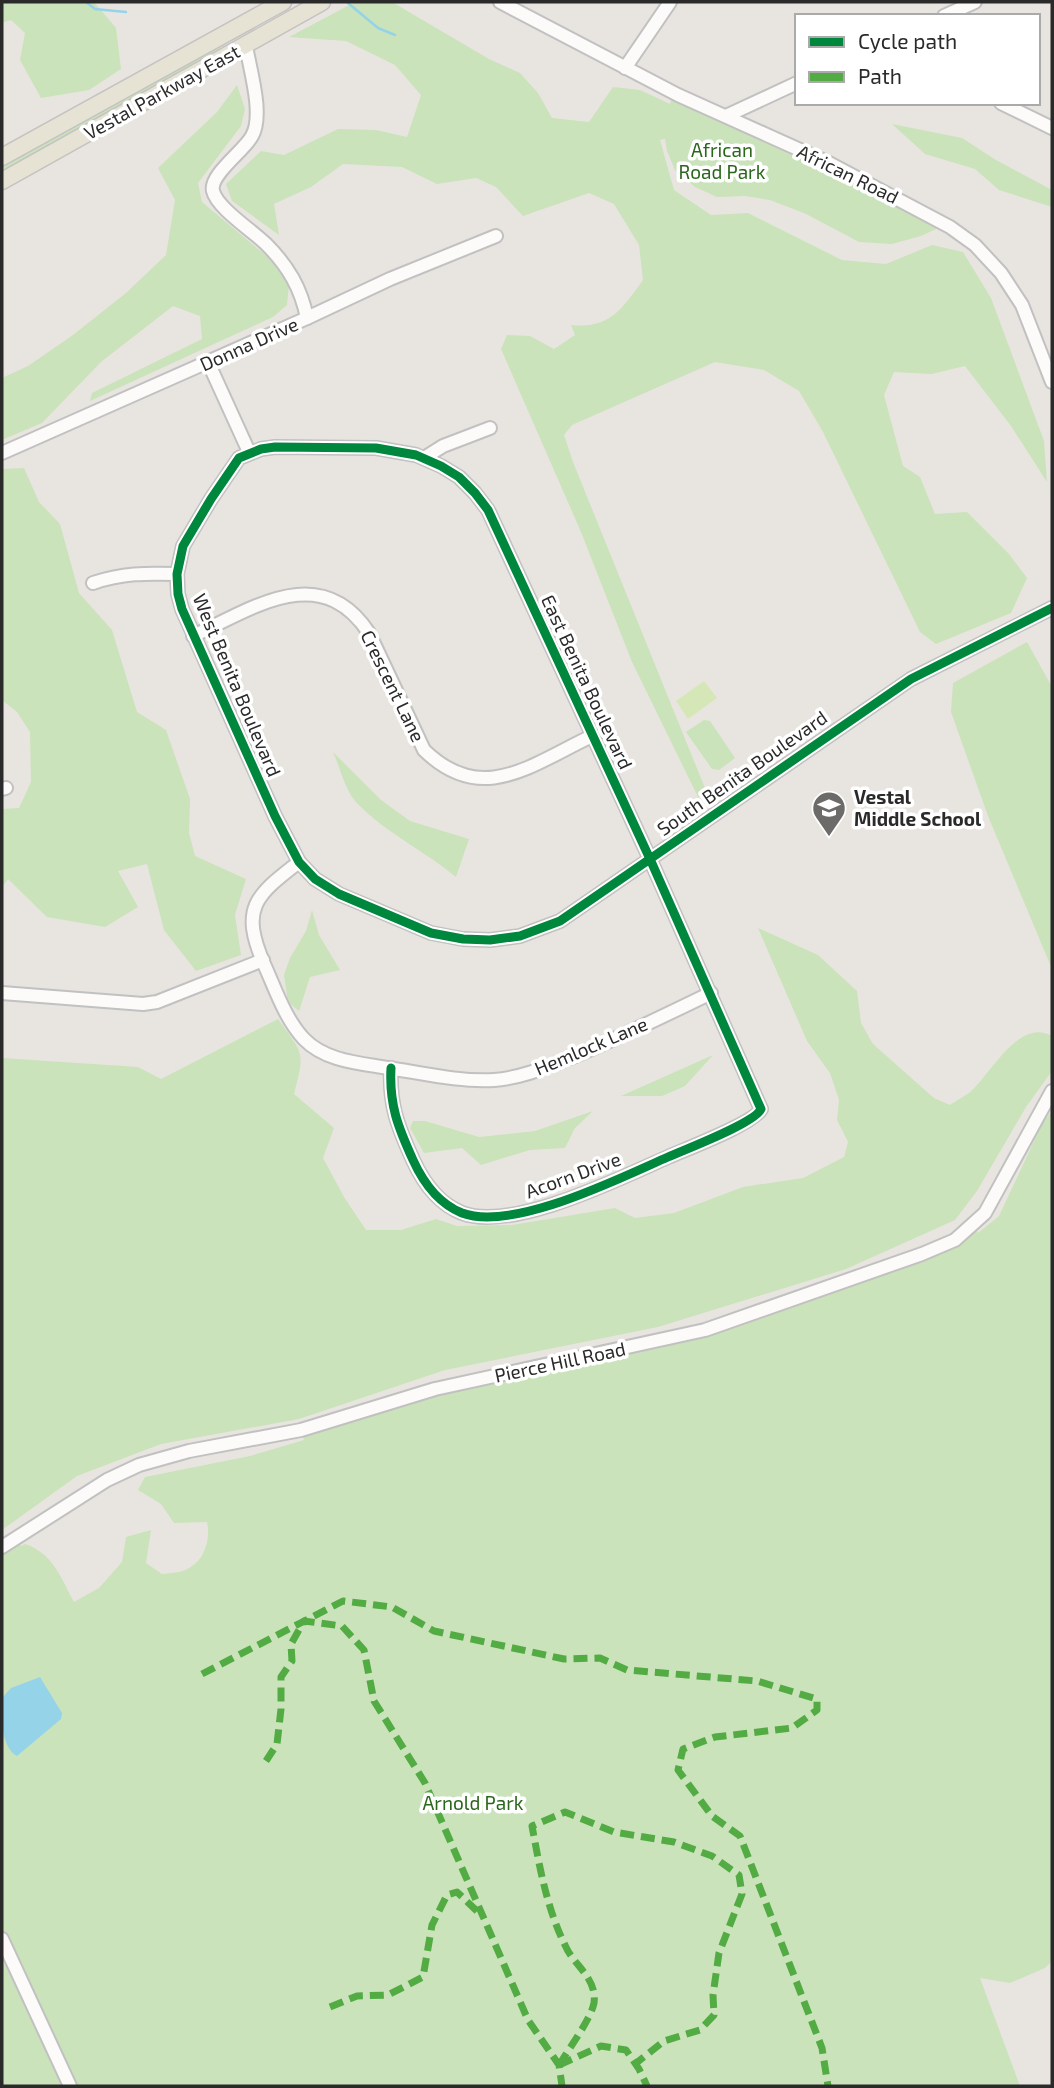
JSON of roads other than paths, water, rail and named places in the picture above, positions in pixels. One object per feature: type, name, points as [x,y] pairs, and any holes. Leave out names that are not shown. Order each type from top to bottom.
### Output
[{"type":"main road","name":"Vestal Parkway East","points":[[2,157],[284,2]]},
{"type":"main road","name":"Vestal Parkway East","points":[[2,181],[322,2]]},
{"type":"street","name":"African Road","points":[[499,2],[625,68],[829,163],[927,213],[975,244],[1001,273],[1023,305],[1052,382]]},
{"type":"street","points":[[625,68],[670,2]]},
{"type":"street","points":[[951,14],[975,2]]},
{"type":"street","points":[[246,46],[257,124],[247,145],[215,178],[211,187],[214,196],[224,207],[267,245],[291,274],[299,288],[307,318]]},
{"type":"street","points":[[726,116],[795,84]]},
{"type":"street","points":[[1005,105],[1052,128]]},
{"type":"street","name":"Donna Drive","points":[[2,453],[426,263],[496,236]]},
{"type":"street","points":[[208,362],[249,452]]},
{"type":"street","points":[[424,458],[443,446],[490,428]]},
{"type":"street","name":"East Benita Boulevard","points":[[249,452],[275,447],[304,446],[376,448],[424,458],[459,477],[475,493],[488,510],[761,1105]]},
{"type":"street","name":"West Benita Boulevard","points":[[249,452],[239,458],[183,546],[177,574],[180,602],[275,816],[299,862]]},
{"type":"street","points":[[93,583],[117,575],[139,572],[177,574]]},
{"type":"street","name":"Crescent Lane","points":[[193,636],[286,595],[322,595],[340,603],[359,618],[369,633],[424,750],[437,763],[458,774],[486,780],[506,775],[592,736]]},
{"type":"street","name":"South Benita Boulevard","points":[[299,862],[315,879],[339,894],[431,933],[463,939],[490,940],[528,933],[560,921],[911,679],[1052,608]]},
{"type":"street","name":"Hemlock Lane","points":[[299,862],[259,897],[254,910],[252,933],[285,1010],[302,1037],[314,1048],[346,1061],[495,1080],[541,1070],[711,993]]},
{"type":"street","points":[[2,993],[144,1004],[157,1002],[263,960]]},
{"type":"street","name":"Acorn Drive","points":[[391,1068],[392,1109],[421,1178],[444,1203],[462,1213],[474,1215],[496,1216],[531,1210],[589,1192],[759,1116],[761,1105]]},
{"type":"street","name":"Pierce Hill Road","points":[[2,1547],[107,1480],[139,1465],[189,1451],[301,1430],[435,1389],[705,1330],[933,1250],[956,1240],[985,1213],[1052,1091]]},
{"type":"street","points":[[2,1939],[70,2086]]},
{"type":"water","points":[[40,1677],[62,1713],[61,1719],[17,1756],[7,1745],[5,1738],[2,1698],[11,1688]]},
{"type":"waterway","points":[[86,2],[95,9],[126,12]]},
{"type":"waterway","points":[[348,3],[378,28],[395,35]]},
{"type":"place","name":"Vestal Middle School","points":[[829,838]]},
{"type":"park label","name":"African Road Park","points":[[722,161]]},
{"type":"park label","name":"Arnold Park","points":[[473,1803]]}]
